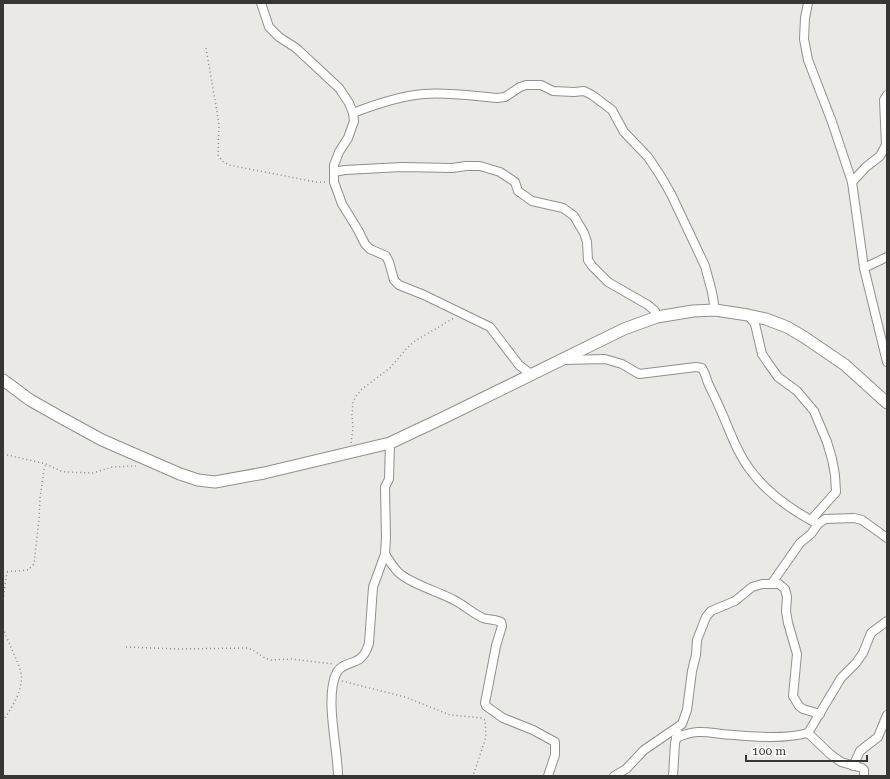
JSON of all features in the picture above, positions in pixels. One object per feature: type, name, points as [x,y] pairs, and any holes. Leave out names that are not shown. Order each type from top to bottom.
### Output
[{"type":"street","points":[[261,3],[269,28],[279,37],[296,48],[339,88],[349,103],[354,121],[352,129],[339,152],[334,165],[334,182],[342,204],[365,244],[370,249],[386,256],[394,280],[399,285],[424,295],[490,327],[519,365],[532,375]]},
{"type":"street","points":[[808,3],[805,18],[804,39],[808,60],[832,122],[852,182],[864,268],[887,362]]},
{"type":"street","points":[[353,113],[367,107],[406,96],[425,94],[453,94],[497,98],[506,97],[520,87],[526,85],[541,85],[553,91],[584,91],[592,95],[612,110],[624,132],[648,157],[660,175],[705,266],[715,310]]},
{"type":"street","points":[[852,182],[866,167],[880,156],[884,150],[886,139],[884,100],[887,95]]},
{"type":"street","points":[[334,172],[402,167],[452,168],[466,166],[480,166],[500,172],[514,182],[518,192],[532,201],[563,208],[574,216],[584,233],[587,242],[588,260],[592,266],[608,282],[648,305],[655,311],[657,317]]},
{"type":"street","points":[[864,268],[887,257]]},
{"type":"street","points":[[3,380],[30,400],[102,440],[198,480],[216,482],[264,473],[390,443],[624,329],[657,317],[693,311],[715,310],[748,315],[766,319],[787,327],[804,336],[845,365],[887,403]]},
{"type":"street","points":[[748,315],[755,324],[762,354],[768,363],[778,377],[798,391],[814,411],[827,442],[836,475],[836,492],[814,522],[811,534],[800,543],[772,583]]},
{"type":"street","points":[[561,360],[605,359],[622,364],[639,374],[696,366],[702,368],[706,374],[708,383],[731,436],[744,462],[773,494],[814,522],[825,519],[854,518],[862,520],[887,538]]},
{"type":"street","points":[[338,776],[332,702],[334,680],[342,667],[357,662],[363,657],[370,643],[373,587],[385,554],[385,487],[389,480],[390,443]]},
{"type":"street","points":[[385,554],[399,573],[409,579],[454,600],[472,613],[482,618],[501,622],[502,626],[496,646],[485,703],[486,706],[503,718],[533,730],[555,742],[555,755],[548,776]]},
{"type":"street","points":[[614,776],[626,769],[644,750],[682,724],[687,710],[697,640],[706,617],[711,611],[735,601],[752,587],[772,583],[779,584],[785,589],[787,597],[786,611],[791,636],[797,654],[793,696],[798,706],[820,714]]},
{"type":"street","points":[[676,738],[694,732],[707,731],[733,735],[773,737],[792,737],[808,734],[830,694],[841,678],[856,663],[863,653],[871,633],[887,621]]},
{"type":"street","points":[[854,766],[860,752],[878,738],[887,715]]},
{"type":"street","points":[[673,776],[676,738],[679,726]]},
{"type":"street","points":[[808,734],[841,762],[862,768],[864,770],[864,776]]},
{"type":"path","points":[[206,48],[217,112],[218,155],[222,161],[229,165],[316,182],[334,182]]},
{"type":"path","points":[[343,454],[350,444],[352,435],[353,402],[362,389],[390,368],[415,341],[463,314]]},
{"type":"path","points":[[3,454],[46,464],[61,471],[93,473],[112,467],[136,466],[147,460]]},
{"type":"path","points":[[3,572],[28,570],[34,564],[40,498],[46,464]]},
{"type":"path","points":[[3,600],[7,572]]},
{"type":"path","points":[[3,628],[21,670],[21,682],[18,697],[3,721]]},
{"type":"path","points":[[126,647],[178,649],[247,648],[271,660],[292,659],[313,661],[339,665],[342,667]]},
{"type":"path","points":[[334,680],[405,698],[450,715],[482,718],[485,720],[486,737],[473,776]]}]
